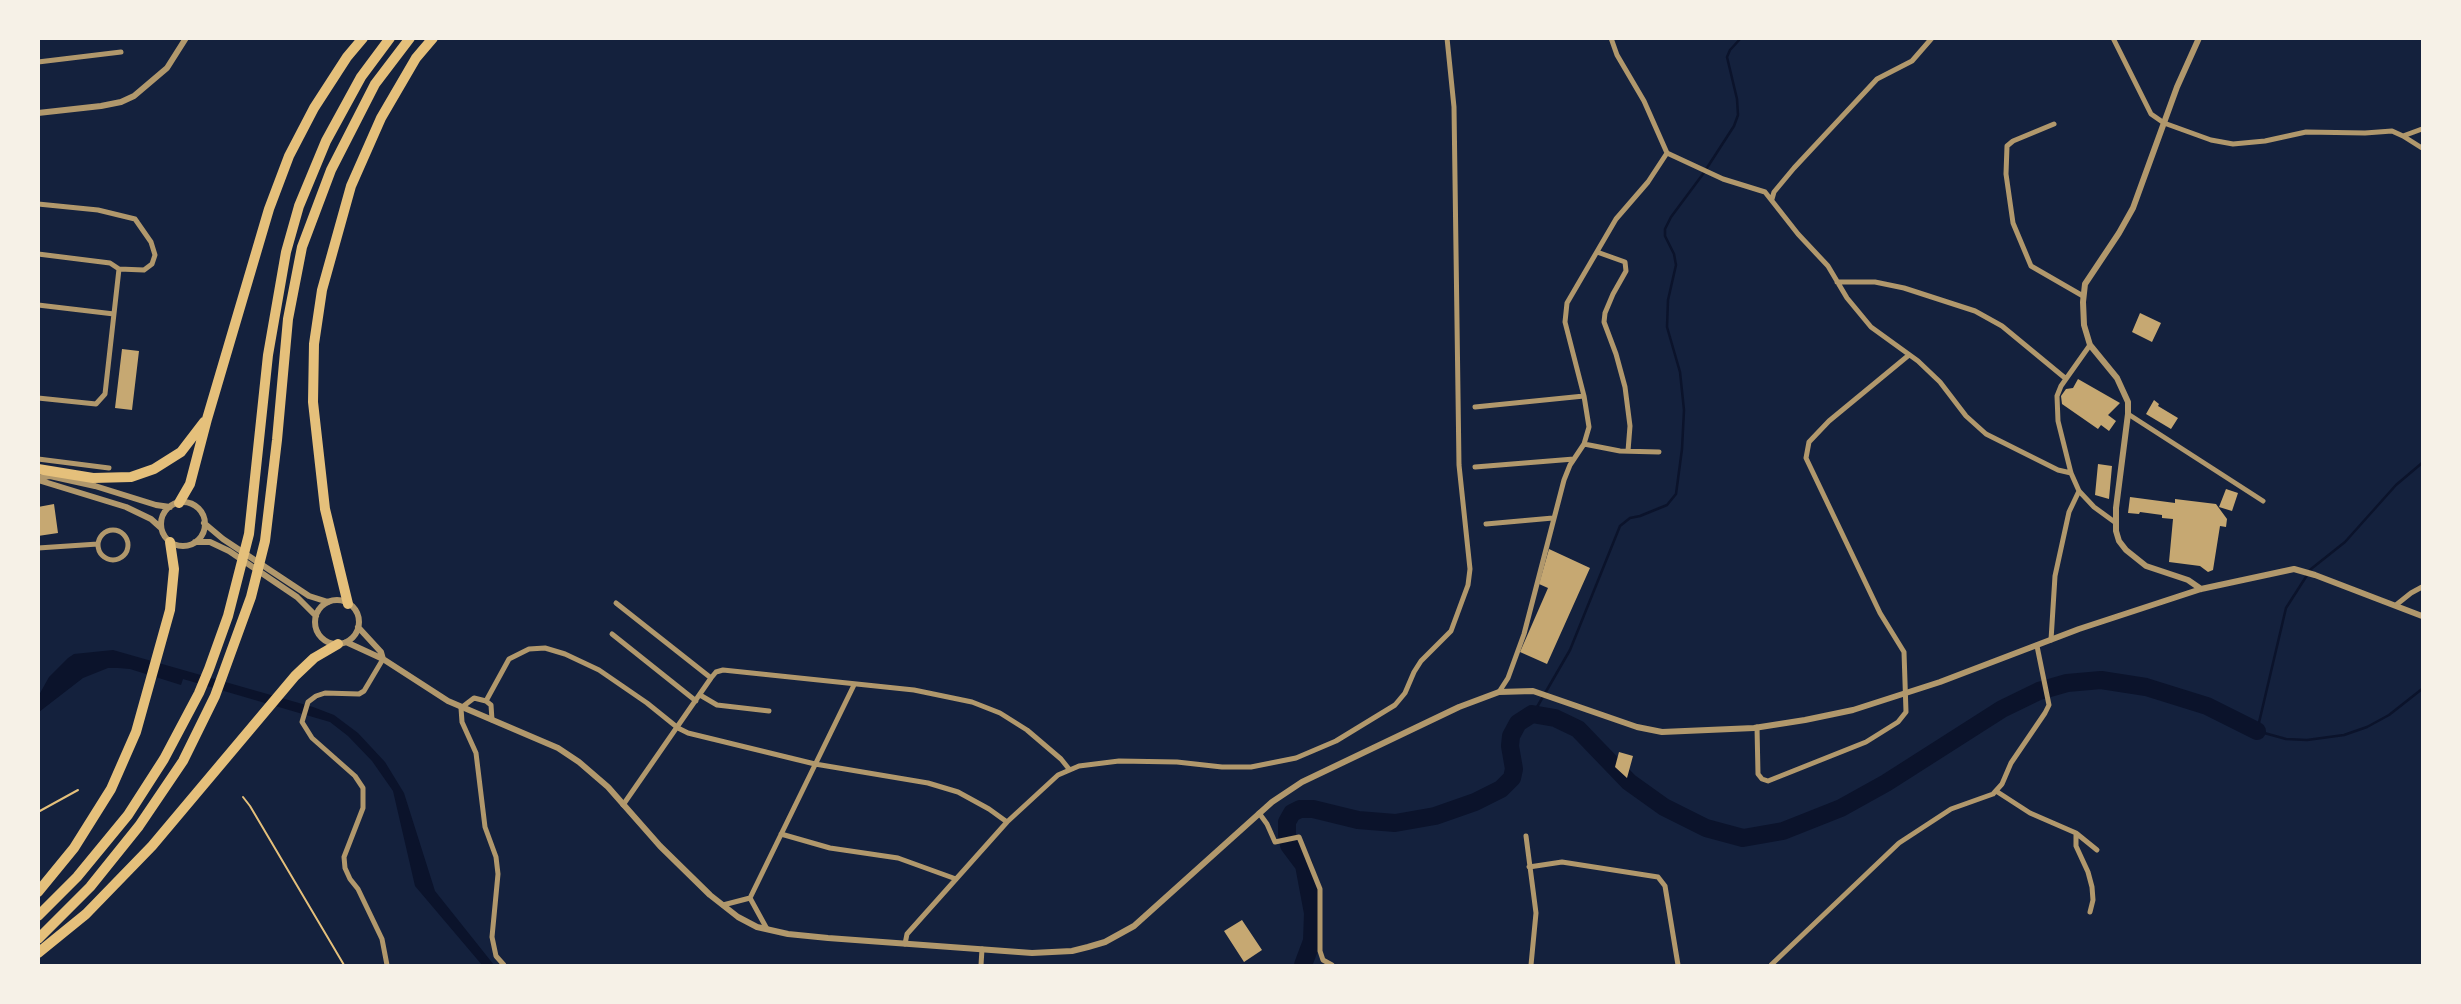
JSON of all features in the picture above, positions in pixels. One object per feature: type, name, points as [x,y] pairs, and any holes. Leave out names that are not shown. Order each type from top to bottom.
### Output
[{"type":"highway","points":[[174,505],[190,484],[206,419],[269,209],[289,156],[314,107],[363,38]]},
{"type":"highway","points":[[38,916],[77,877],[128,815],[164,759],[199,693],[237,585],[249,534],[268,355],[285,252],[299,206],[326,141],[361,77],[390,38]]},
{"type":"highway","points":[[38,939],[90,887],[139,827],[183,761],[215,696],[251,597],[265,541],[288,319],[302,247],[331,170],[375,84],[410,38]]},
{"type":"highway","points":[[348,604],[325,509],[313,402],[314,344],[322,290],[351,186],[381,118],[416,58],[433,38]]},
{"type":"highway","points":[[38,469],[93,478],[131,477],[154,469],[181,452],[206,419]]},
{"type":"highway","points":[[38,892],[74,848],[111,789],[136,732],[170,610],[174,587],[174,560],[170,542]]},
{"type":"highway","points":[[38,953],[86,914],[152,846],[314,658],[342,643]]},
{"type":"street","points":[[38,113],[101,106],[135,96],[167,68],[186,38]]},
{"type":"street","points":[[905,944],[907,934],[1007,822],[1040,790],[1069,769],[1119,761],[1251,767],[1296,758],[1336,741],[1395,705],[1405,693],[1421,661],[1451,631],[1468,585],[1469,554],[1459,454],[1454,107],[1447,38]]},
{"type":"street","points":[[1611,38],[1667,153],[1711,173],[1765,192],[1828,266],[1847,298],[1871,327],[1918,361],[1940,382],[1966,416],[1986,434],[2058,470],[2071,473]]},
{"type":"street","points":[[1772,200],[1774,192],[1794,168],[1877,79],[1912,61],[1932,38]]},
{"type":"street","points":[[2113,38],[2151,114],[2164,123],[2211,140],[2233,144],[2265,141],[2306,132],[2392,131],[2423,148]]},
{"type":"street","points":[[2199,38],[2133,208],[2090,275],[2083,296],[2084,325],[2090,345],[2123,388],[2128,402],[2118,483],[2116,523],[2119,541],[2136,559],[2155,570],[2188,580],[2200,589]]},
{"type":"street","points":[[38,62],[121,52]]},
{"type":"street","points":[[2054,124],[2007,146],[2006,174],[2013,223],[2031,266],[2083,296]]},
{"type":"street","points":[[2403,136],[2423,129]]},
{"type":"street","points":[[1499,692],[1508,678],[1524,634],[1564,480],[1584,444],[1589,427],[1584,396],[1564,322],[1567,303],[1616,219],[1648,182],[1667,153]]},
{"type":"street","points":[[38,204],[98,210],[135,219],[151,242],[155,254],[152,264],[144,270],[119,269],[110,263],[38,254]]},
{"type":"street","points":[[1597,252],[1625,262],[1626,271],[1613,294],[1604,322],[1625,387],[1630,426],[1628,451]]},
{"type":"street","points":[[38,398],[96,404],[105,394],[119,269]]},
{"type":"street","points":[[1837,282],[1875,282],[1975,311],[2009,331],[2065,378]]},
{"type":"street","points":[[38,305],[114,313]]},
{"type":"street","points":[[2090,345],[2065,378],[2057,396],[2057,406],[2071,473],[2079,491],[2094,507],[2116,523]]},
{"type":"street","points":[[1757,727],[1758,774],[1768,781],[1866,742],[1898,722],[1906,712],[1904,652],[1880,613],[1807,458],[1809,442],[1829,421],[1909,355]]},
{"type":"street","points":[[1475,407],[1584,396]]},
{"type":"street","points":[[2128,414],[2263,501]]},
{"type":"street","points":[[1584,444],[1628,451],[1659,452]]},
{"type":"street","points":[[38,459],[109,468]]},
{"type":"street","points":[[1475,467],[1574,459]]},
{"type":"street","points":[[38,479],[50,476],[95,486],[156,505],[191,504],[196,507],[204,523],[223,539],[309,596],[348,604],[357,613],[358,627],[352,638],[342,643]]},
{"type":"street","points":[[38,479],[126,507],[151,519],[170,542],[183,546],[195,542],[210,542],[229,551],[298,597],[316,615],[317,633],[326,642],[342,643],[383,659],[461,708],[568,755],[594,773],[660,846],[722,906],[757,927],[800,936],[982,949],[1053,953],[1105,942],[1134,926],[1259,813],[1301,782],[1459,706],[1499,692],[1533,691],[1637,727],[1662,732],[1757,727],[1853,710],[2200,589],[2284,570],[2304,571],[2423,616]]},
{"type":"street","points":[[2051,640],[2055,576],[2069,512],[2079,491]]},
{"type":"street","points":[[161,528],[163,516],[174,505]]},
{"type":"street","points":[[1486,524],[1553,518]]},
{"type":"street","points":[[195,542],[202,534],[204,523]]},
{"type":"street","points":[[114,530],[123,534],[128,542],[123,556],[114,559],[104,557],[98,544],[105,532],[114,530]]},
{"type":"street","points":[[38,548],[98,544]]},
{"type":"street","points":[[2396,606],[2423,587]]},
{"type":"street","points":[[316,615],[328,602]]},
{"type":"street","points":[[617,603],[711,678]]},
{"type":"street","points":[[358,627],[381,652],[383,659]]},
{"type":"street","points":[[612,634],[696,701]]},
{"type":"street","points":[[1771,965],[1899,843],[1951,809],[1984,798],[2003,784],[2011,763],[2049,705],[2037,646]]},
{"type":"street","points":[[486,701],[509,659],[529,649],[545,648],[599,670],[678,728],[815,764],[928,783],[958,792],[989,808],[1007,822]]},
{"type":"street","points":[[383,659],[375,669],[372,680],[359,694],[325,693],[316,696],[308,702],[302,722],[312,738],[355,776],[363,788],[363,808],[344,857],[345,868],[382,939],[387,965]]},
{"type":"street","points":[[623,804],[711,678],[716,672],[723,670],[914,690],[972,702],[1000,713],[1027,730],[1069,769]]},
{"type":"street","points":[[722,906],[750,898],[854,685]]},
{"type":"street","points":[[700,695],[717,705],[769,711]]},
{"type":"street","points":[[461,708],[474,698],[486,701],[491,705],[492,720]]},
{"type":"street","points":[[461,708],[462,722],[476,753],[485,827],[496,857],[498,874],[492,937],[496,956],[504,965]]},
{"type":"street","points":[[1996,791],[2030,813],[2076,833],[2097,850]]},
{"type":"street","points":[[1259,813],[1275,842],[1299,837],[1320,889],[1322,963],[1332,965]]},
{"type":"street","points":[[2076,833],[2076,846],[2092,887],[2094,900],[2090,912]]},
{"type":"street","points":[[781,834],[830,848],[898,858],[956,879]]},
{"type":"street","points":[[1526,836],[1536,913],[1531,965]]},
{"type":"street","points":[[1529,867],[1562,862],[1658,877],[1665,886],[1678,965]]},
{"type":"street","points":[[750,898],[767,929]]},
{"type":"street","points":[[981,965],[982,949]]},
{"type":"path","points":[[38,812],[78,790]]},
{"type":"path","points":[[243,797],[344,965]]},
{"type":"water","points":[[113,650],[313,707],[334,715],[358,733],[385,762],[404,793],[435,891],[494,965],[482,965],[415,886],[393,791],[372,761],[330,722],[183,679],[181,685],[130,669],[118,668],[108,668],[83,678],[39,712],[39,695],[49,677],[68,658],[74,654]]},
{"type":"building","points":[[2140,313],[2161,323],[2152,342],[2132,332]]},
{"type":"building","points":[[122,349],[139,351],[132,410],[115,408]]},
{"type":"building","points":[[2078,379],[2120,403],[2108,415],[2116,421],[2109,431],[2101,425],[2098,429],[2062,404],[2061,396],[2066,389],[2073,388]]},
{"type":"building","points":[[2154,400],[2158,406],[2178,418],[2171,429],[2146,414]]},
{"type":"building","points":[[2098,464],[2112,466],[2109,499],[2095,495]]},
{"type":"building","points":[[2226,489],[2238,493],[2232,511],[2219,507]]},
{"type":"building","points":[[2130,497],[2175,503],[2175,499],[2216,504],[2227,519],[2226,527],[2220,526],[2213,570],[2208,572],[2200,566],[2169,562],[2173,519],[2140,512],[2128,513]]},
{"type":"building","points":[[54,504],[58,533],[38,536],[38,507]]},
{"type":"building","points":[[1549,549],[1590,568],[1547,664],[1520,652],[1548,588],[1539,584]]},
{"type":"building","points":[[1619,752],[1633,756],[1627,778],[1615,767]]},
{"type":"building","points":[[1242,920],[1262,950],[1244,962],[1224,931]]},
{"type":"waterway","points":[[1533,714],[1570,650],[1620,526],[1630,518],[1667,505],[1676,494],[1684,410],[1680,372],[1667,327],[1668,300],[1676,265],[1665,229],[1734,126],[1738,115],[1737,99],[1727,57],[1741,38]]},
{"type":"waterway","points":[[2422,463],[2396,485],[2345,542],[2311,569],[2286,608],[2257,731],[2286,739],[2307,740],[2344,735],[2389,715],[2422,689]]},
{"type":"waterway","points":[[1303,965],[1312,941],[1313,913],[1304,865],[1289,845],[1287,822],[1292,813],[1300,809],[1313,809],[1358,820],[1395,823],[1435,816],[1475,802],[1501,789],[1512,778],[1514,769],[1511,736],[1518,723],[1532,714],[1555,718],[1578,729],[1629,782],[1664,807],[1706,828],[1743,838],[1783,831],[1841,808],[1886,783],[2002,709],[2039,691],[2067,683],[2101,680],[2146,687],[2207,706],[2257,731]]}]
